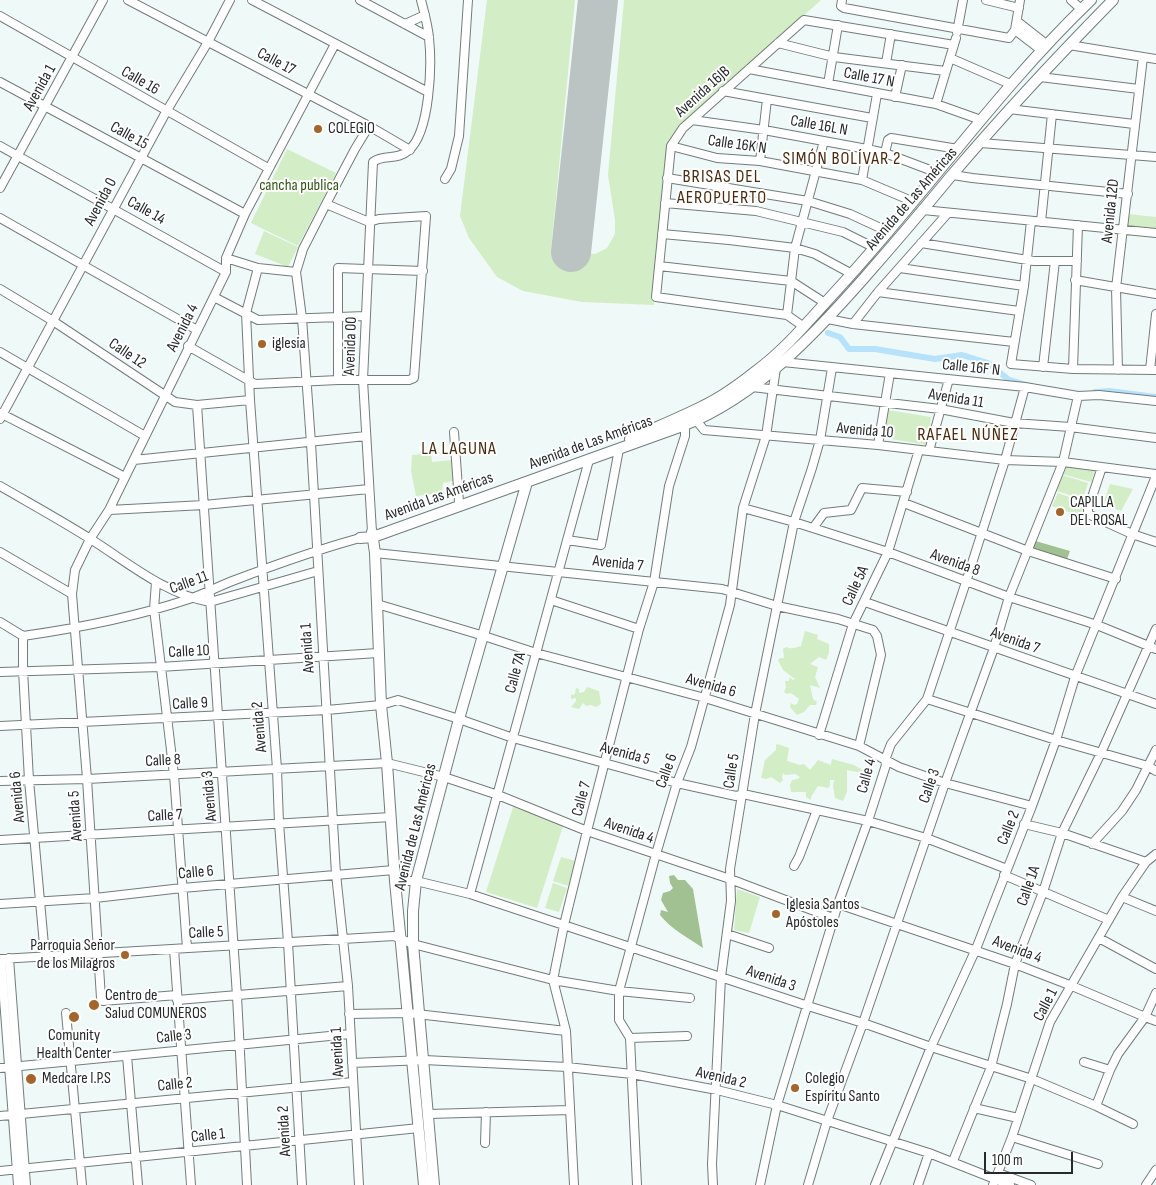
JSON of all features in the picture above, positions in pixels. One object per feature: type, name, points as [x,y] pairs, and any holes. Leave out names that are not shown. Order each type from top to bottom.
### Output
[{"type":"main road","name":"Avenida de Las Américas","points":[[360,538],[618,444],[704,405],[756,371],[779,352],[806,325],[914,202],[1010,84],[1091,0]]},
{"type":"main road","name":"Avenida de Las Américas","points":[[434,1185],[413,944],[413,911],[416,881],[459,719],[528,482],[711,414],[752,387],[780,365],[818,330],[1025,91],[1113,0]]},
{"type":"main road","points":[[1010,84],[1018,91],[1025,91]]},
{"type":"main road","points":[[994,104],[997,102],[1005,103],[1009,110]]},
{"type":"main road","points":[[822,307],[821,317],[828,319]]},
{"type":"main road","points":[[806,325],[815,324],[818,330]]},
{"type":"main road","name":"Avenida Las Américas","points":[[373,534],[528,482]]},
{"type":"main road","name":"Avenida de Las Américas","points":[[373,534],[381,705],[394,870],[424,1185]]},
{"type":"street","name":"Avenida 1","points":[[0,188],[103,0]]},
{"type":"street","name":"Calle 17","points":[[128,0],[369,126],[410,150]]},
{"type":"street","name":"Avenida 0","points":[[1,416],[166,112],[208,42],[230,0]]},
{"type":"street","points":[[252,0],[428,92]]},
{"type":"street","points":[[360,0],[429,37]]},
{"type":"street","points":[[410,150],[420,133],[424,121],[428,92],[429,37],[421,0]]},
{"type":"street","points":[[445,179],[451,169],[459,136],[468,0]]},
{"type":"street","points":[[936,104],[956,37],[963,0]]},
{"type":"street","points":[[828,84],[838,25],[891,34],[1011,37],[1017,26],[1020,4],[986,0]]},
{"type":"street","points":[[1071,0],[1081,9]]},
{"type":"street","points":[[841,3],[844,8],[956,37]]},
{"type":"street","points":[[405,24],[425,15]]},
{"type":"street","name":"Calle 16","points":[[0,16],[166,112],[268,168]]},
{"type":"street","name":"Avenida 16JB","points":[[787,314],[656,297],[667,178],[672,146],[683,128],[804,20],[838,25]]},
{"type":"street","points":[[1017,26],[1044,47]]},
{"type":"street","points":[[886,63],[891,34]]},
{"type":"street","points":[[778,43],[834,57],[945,72]]},
{"type":"street","name":"Avenida 4","points":[[74,628],[72,594],[74,570],[90,539],[109,510],[226,272],[226,258],[245,214],[335,44]]},
{"type":"street","points":[[1069,45],[1156,59]]},
{"type":"street","name":"Avenida 12D","points":[[1118,370],[1116,288],[1143,57]]},
{"type":"street","points":[[950,58],[1010,84]]},
{"type":"street","points":[[895,97],[902,65]]},
{"type":"street","name":"Calle 17 N","points":[[749,68],[936,104],[981,120]]},
{"type":"street","points":[[1040,76],[1139,89]]},
{"type":"street","name":"Calle 15","points":[[0,82],[245,214]]},
{"type":"street","points":[[723,91],[872,118]]},
{"type":"street","points":[[862,180],[877,94]]},
{"type":"street","points":[[760,161],[768,100]]},
{"type":"street","points":[[1009,110],[1134,124]]},
{"type":"street","points":[[1040,222],[1052,114]]},
{"type":"street","name":"Calle 16L N","points":[[692,120],[764,130],[867,149],[884,153],[938,173]]},
{"type":"street","name":"Avenida 1","points":[[359,1185],[348,986],[336,874],[302,318],[296,272],[303,249],[369,126]]},
{"type":"street","points":[[884,153],[890,138],[958,149]]},
{"type":"street","points":[[806,325],[787,314],[795,248],[824,141]]},
{"type":"street","points":[[981,143],[1156,158]]},
{"type":"street","name":"Calle 14","points":[[0,146],[226,272]]},
{"type":"street","name":"Calle 16K N","points":[[672,146],[716,158],[760,161],[862,180],[914,202]]},
{"type":"street","name":"Avenida 00","points":[[373,534],[363,380],[373,162],[378,158],[398,157],[410,150]]},
{"type":"street","points":[[953,174],[972,178],[1128,194]]},
{"type":"street","points":[[667,178],[808,201],[850,214],[888,232]]},
{"type":"street","points":[[665,203],[756,211],[843,232],[875,248]]},
{"type":"street","points":[[188,346],[258,385],[338,380],[409,380],[414,378],[426,216],[379,219],[369,222],[326,204]]},
{"type":"street","points":[[923,210],[1156,233]]},
{"type":"street","points":[[853,324],[878,292],[948,213]]},
{"type":"street","points":[[0,218],[197,330]]},
{"type":"street","points":[[1031,221],[1024,286],[1011,364],[1073,369],[1153,370],[1156,314]]},
{"type":"street","points":[[1073,369],[1078,225]]},
{"type":"street","points":[[662,234],[795,248],[815,254],[852,274]]},
{"type":"street","points":[[921,243],[1034,261],[1077,261]]},
{"type":"street","points":[[226,258],[258,268],[296,272]]},
{"type":"street","points":[[1043,367],[1055,261]]},
{"type":"street","points":[[659,266],[791,281],[822,307]]},
{"type":"street","name":"Avenida 2","points":[[258,268],[246,313],[249,380],[278,769],[279,823],[302,1185]]},
{"type":"street","points":[[338,380],[338,268],[423,271]]},
{"type":"street","points":[[900,268],[1024,286]]},
{"type":"street","points":[[1075,280],[1156,294]]},
{"type":"street","name":"Calle 12","points":[[0,289],[53,321],[178,404],[197,406],[250,400]]},
{"type":"street","points":[[878,292],[1020,311]]},
{"type":"street","points":[[214,296],[258,320],[365,316]]},
{"type":"street","points":[[828,319],[853,324],[1014,342]]},
{"type":"street","points":[[0,352],[145,436]]},
{"type":"street","name":"Calle 16F N","points":[[780,365],[949,379],[1025,387],[1078,396],[1099,395],[1156,401]]},
{"type":"street","name":"Calle 6","points":[[637,1185],[630,1038],[619,1020],[619,991],[656,854],[705,698],[730,605],[742,508],[766,436],[780,365]]},
{"type":"street","name":"Calle 5","points":[[713,1185],[712,1164],[722,977],[731,900],[730,869],[755,714],[794,522],[820,440],[832,368]]},
{"type":"street","points":[[878,445],[890,374]]},
{"type":"street","points":[[929,451],[949,379]]},
{"type":"street","name":"Avenida 11","points":[[752,387],[940,409],[1014,424],[1070,427],[1156,438]]},
{"type":"street","name":"Calle 4","points":[[760,1185],[777,1105],[833,918],[886,765],[885,760],[891,744],[927,699],[1005,460],[1025,387]]},
{"type":"street","name":"Calle 3","points":[[808,1185],[827,1121],[864,1023],[945,783],[994,648],[1009,597],[1063,462],[1078,396]]},
{"type":"street","name":"Avenida 3","points":[[197,406],[234,945],[247,1185]]},
{"type":"street","points":[[1,416],[125,476]]},
{"type":"street","name":"Avenida 10","points":[[696,420],[704,430],[878,445],[1005,460],[1063,462],[1156,475]]},
{"type":"street","name":"Calle 7","points":[[574,1185],[566,1031],[553,980],[564,925],[587,831],[606,764],[626,678],[654,582],[669,486],[685,436],[685,425]]},
{"type":"street","points":[[454,432],[459,502]]},
{"type":"street","points":[[134,460],[366,436]]},
{"type":"street","points":[[567,540],[600,545],[619,449]]},
{"type":"street","name":"Calle 5A","points":[[819,735],[853,624],[888,552],[920,450]]},
{"type":"street","name":"Calle 7A","points":[[470,894],[589,460]]},
{"type":"street","points":[[1102,467],[1088,514],[1132,534],[1156,542]]},
{"type":"street","name":"Calle 2","points":[[875,1185],[931,1047],[976,949],[1032,806],[1056,740],[1075,677],[1116,579],[1156,475]]},
{"type":"street","points":[[0,486],[90,539],[156,582],[191,598],[210,602],[318,571]]},
{"type":"street","points":[[813,528],[824,513],[851,510],[862,488],[907,492]]},
{"type":"street","points":[[109,510],[204,505],[313,496],[369,489]]},
{"type":"street","points":[[904,503],[1028,551],[1116,579]]},
{"type":"street","name":"Avenida 8","points":[[742,508],[794,522],[888,552],[966,582],[1097,626],[1152,648]]},
{"type":"street","name":"Calle 11","points":[[23,636],[74,628],[154,609],[191,598],[316,550],[360,538]]},
{"type":"street","points":[[0,552],[72,594]]},
{"type":"street","name":"Avenida 7","points":[[375,553],[722,589],[777,606],[873,630],[877,636],[881,655],[859,746]]},
{"type":"street","points":[[156,582],[154,609],[174,775],[187,948]]},
{"type":"street","points":[[551,600],[639,630]]},
{"type":"street","name":"Avenida 7","points":[[865,602],[1156,704]]},
{"type":"street","name":"Avenida 6","points":[[377,604],[536,653],[705,698],[859,746],[885,760],[945,783],[1032,806]]},
{"type":"street","points":[[0,622],[23,636]]},
{"type":"street","name":"Avenida 5","points":[[74,628],[87,779],[101,998],[103,1001],[177,997]]},
{"type":"street","name":"Calle 1A","points":[[953,1161],[991,1067],[1015,964],[1043,892],[1062,833],[1101,753],[1126,695],[1152,648],[1156,629]]},
{"type":"street","name":"Avenida 6","points":[[23,636],[22,670],[29,780],[45,956]]},
{"type":"street","name":"Calle 10","points":[[0,672],[160,667],[378,652]]},
{"type":"street","points":[[927,699],[1056,740],[1148,766],[1156,771]]},
{"type":"street","name":"Avenida 5","points":[[381,705],[391,701],[405,701],[513,738],[677,783],[736,796],[742,794],[868,821],[926,838],[1006,872],[1043,892],[1109,920]]},
{"type":"street","name":"Calle 9","points":[[0,726],[273,713],[381,705]]},
{"type":"street","points":[[1092,844],[1122,811],[1136,790],[1156,750]]},
{"type":"street","name":"Avenida 4","points":[[387,763],[444,777],[498,794],[587,831],[730,879],[833,918]]},
{"type":"street","name":"Calle 8","points":[[0,781],[174,775],[387,763]]},
{"type":"street","points":[[794,866],[817,810]]},
{"type":"street","name":"Calle 7","points":[[0,840],[391,817]]},
{"type":"street","points":[[1024,824],[1062,833],[1146,862]]},
{"type":"street","name":"Calle 1","points":[[996,1179],[1032,1079],[1050,1022],[1122,897],[1146,862],[1156,854]]},
{"type":"street","name":"Calle 6","points":[[0,904],[95,898],[182,888],[394,870]]},
{"type":"street","name":"Avenida 3","points":[[395,881],[416,881],[470,894],[864,1023],[931,1047],[1032,1079],[1133,1124]]},
{"type":"street","points":[[1122,897],[1156,911]]},
{"type":"street","name":"Avenida 4","points":[[838,904],[976,949],[1072,986],[1144,1018],[1156,1021]]},
{"type":"street","points":[[727,934],[769,948]]},
{"type":"street","name":"Calle 5","points":[[3,959],[394,936],[413,944],[553,980],[619,991],[690,998]]},
{"type":"street","points":[[1098,938],[1156,969]]},
{"type":"street","points":[[174,949],[191,1185]]},
{"type":"street","points":[[3,959],[6,1015],[13,1067],[21,1169],[26,1185]]},
{"type":"street","points":[[177,997],[237,996],[348,986]]},
{"type":"street","points":[[1096,1106],[1110,1070],[1131,1035],[1144,1018],[1156,993]]},
{"type":"street","points":[[349,1014],[408,1012],[566,1031]]},
{"type":"street","points":[[66,1013],[82,1185]]},
{"type":"street","name":"Calle 3","points":[[0,1068],[350,1034]]},
{"type":"street","points":[[630,1038],[687,1036]]},
{"type":"street","points":[[128,1056],[138,1185]]},
{"type":"street","name":"Avenida 2","points":[[352,1063],[424,1060],[567,1067],[632,1074],[717,1090],[777,1105],[953,1161],[1010,1185]]},
{"type":"street","points":[[1084,1062],[1110,1070]]},
{"type":"street","name":"Calle 2","points":[[0,1116],[353,1082]]},
{"type":"street","points":[[974,1108],[1018,1118]]},
{"type":"street","points":[[429,1114],[569,1110]]},
{"type":"street","points":[[485,1143],[486,1112]]},
{"type":"street","name":"Calle 1","points":[[0,1171],[419,1128]]},
{"type":"street","points":[[1012,1137],[1098,1164]]},
{"type":"street","points":[[918,1185],[929,1153]]},
{"type":"street","points":[[18,1185],[21,1169]]},
{"type":"street","points":[[1146,1185],[1156,1170]]},
{"type":"street","points":[[996,1179],[1031,1185]]},
{"type":"green space","points":[[487,0],[575,0],[551,250],[595,254],[607,248],[615,234],[615,220],[608,175],[624,0],[821,0],[713,98],[670,146],[654,305],[582,302],[523,291],[497,277],[469,238],[460,216]]},
{"type":"green space","name":"cancha publica","points":[[287,149],[336,173],[298,246],[251,223]]},
{"type":"green space","points":[[1128,214],[1156,217],[1156,229],[1126,227]]},
{"type":"green space","points":[[264,231],[298,247],[288,267],[255,254]]},
{"type":"green space","points":[[888,410],[931,417],[927,445],[885,438]]},
{"type":"green space","points":[[431,453],[432,462],[452,460],[453,481],[443,483],[442,493],[416,496],[411,471],[412,455]]},
{"type":"green space","points":[[1064,464],[1096,468],[1091,482],[1062,474]]},
{"type":"green space","points":[[1062,475],[1088,483],[1083,499],[1057,491]]},
{"type":"green space","points":[[1110,484],[1133,489],[1121,511],[1103,504]]},
{"type":"green space","points":[[1058,493],[1083,502],[1081,517],[1052,506]]},
{"type":"green space","points":[[1032,540],[1070,551],[1066,562],[1029,550]]},
{"type":"green space","points":[[805,631],[818,635],[817,639],[829,644],[829,653],[826,660],[819,657],[810,664],[818,667],[815,677],[820,688],[810,685],[813,699],[817,702],[816,705],[810,705],[804,712],[797,715],[790,707],[791,703],[797,704],[799,699],[791,693],[787,694],[784,692],[786,687],[785,681],[789,681],[790,677],[793,680],[795,679],[783,670],[778,660],[784,658],[783,649],[786,647],[801,646]]},
{"type":"green space","points":[[587,687],[599,691],[601,704],[596,707],[586,706],[583,703],[579,709],[571,707],[576,701],[576,698],[571,699],[571,695],[575,694],[576,688],[579,689],[579,693],[584,692]]},
{"type":"green space","points":[[777,744],[789,748],[787,761],[800,765],[804,764],[810,770],[818,760],[831,765],[832,759],[854,765],[864,771],[862,773],[847,770],[847,792],[843,801],[835,798],[834,780],[830,780],[828,788],[818,786],[811,800],[806,797],[806,792],[791,792],[790,785],[792,780],[800,777],[795,774],[785,775],[783,773],[783,780],[780,783],[771,777],[761,778],[765,760],[776,750]]},
{"type":"green space","points":[[513,807],[564,823],[537,908],[486,892]]},
{"type":"green space","points":[[561,857],[576,861],[568,886],[553,881]]},
{"type":"green space","points":[[674,875],[678,880],[685,880],[693,889],[703,948],[674,929],[660,915],[661,910],[668,912],[661,900],[663,893],[673,888],[669,876]]},
{"type":"green space","points":[[553,883],[567,888],[559,912],[545,908]]},
{"type":"green space","points":[[737,889],[760,897],[749,933],[734,930]]},
{"type":"waterway","points":[[828,333],[840,337],[849,349],[875,349],[935,359],[962,355],[988,363],[1009,380],[1026,385]]},
{"type":"waterway","points":[[1095,392],[1109,391],[1156,397]]},
{"type":"runway","points":[[571,252],[598,0]]},
{"type":"place","name":"COLEGIO","points":[[318,129]]},
{"type":"place","name":"iglesia","points":[[262,344]]},
{"type":"place","name":"CAPILLA DEL ROSAL","points":[[1060,512]]},
{"type":"place","name":"Iglesia Santos Apóstoles","points":[[776,914]]},
{"type":"place","name":"Parroquia Señor de los Milagros","points":[[125,955]]},
{"type":"place","name":"Centro de Salud COMUNEROS","points":[[94,1005]]},
{"type":"place","name":"Comunity Health Center","points":[[74,1017]]},
{"type":"place","name":"Medcare I.P.S","points":[[31,1079]]},
{"type":"place","name":"Colegio Espíritu Santo","points":[[795,1088]]},
{"type":"district","name":"SIMÓN BOLÍVAR 2","points":[[842,159]]},
{"type":"district","name":"BRISAS DEL AEROPUERTO","points":[[722,187]]},
{"type":"district","name":"RAFAEL NÚÑEZ","points":[[968,435]]},
{"type":"district","name":"LA LAGUNA","points":[[459,449]]}]
